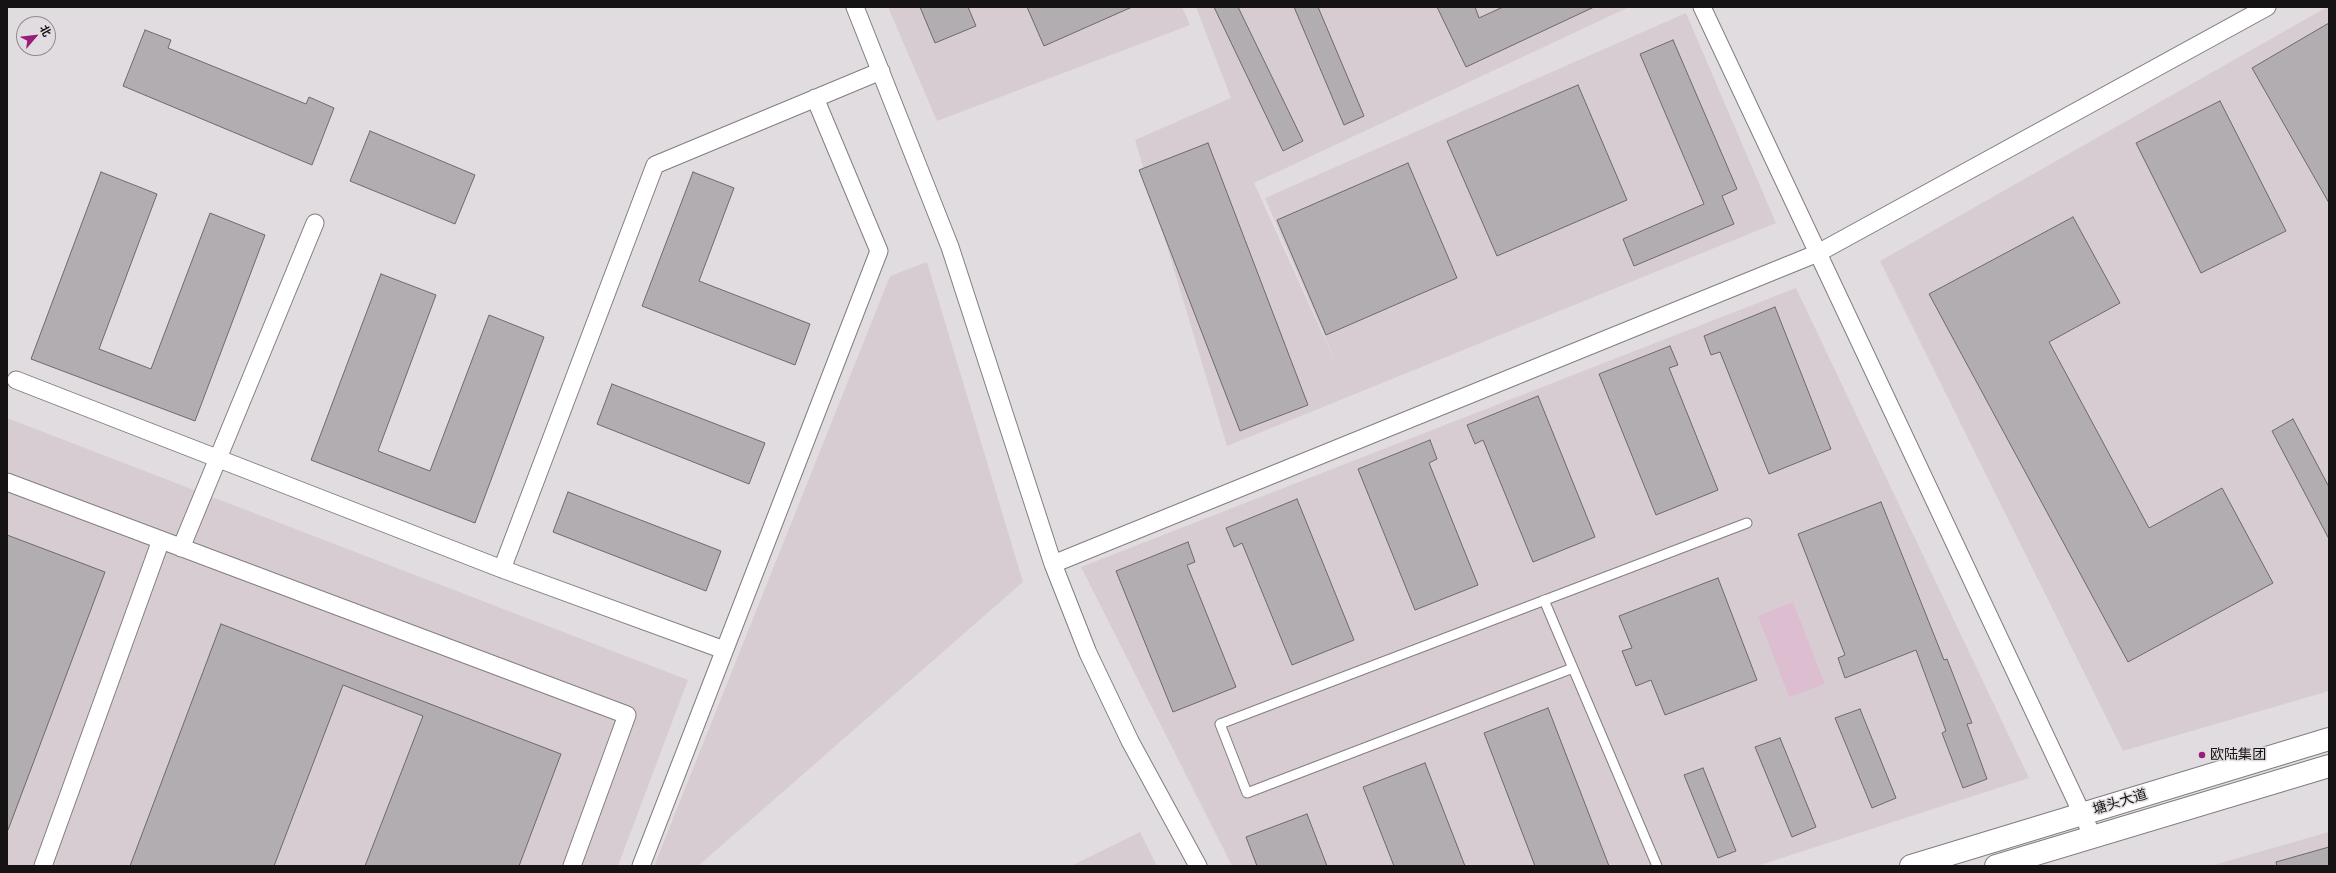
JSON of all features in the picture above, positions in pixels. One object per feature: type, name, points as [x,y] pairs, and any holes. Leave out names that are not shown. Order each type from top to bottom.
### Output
[{"type":"main road","name":"塘头大道","points":[[1911,866],[2329,740]]},
{"type":"main road","name":"塘头大道","points":[[1996,866],[2329,766]]},
{"type":"street","points":[[855,7],[950,247],[1053,564],[1088,653],[1130,741],[1198,866]]},
{"type":"street","points":[[1702,7],[2080,814],[2093,837]]},
{"type":"street","points":[[1053,564],[1818,253],[2267,7]]},
{"type":"street","points":[[502,568],[655,165],[881,71]]},
{"type":"street","points":[[641,866],[879,251],[815,98]]},
{"type":"street","points":[[181,548],[219,459],[315,223]]},
{"type":"street","points":[[16,380],[502,568],[724,650]]},
{"type":"street","points":[[7,482],[627,715],[572,866]]},
{"type":"street","points":[[43,866],[161,540]]},
{"type":"lane","points":[[1573,668],[1247,793],[1220,724],[1747,523]]},
{"type":"lane","points":[[1544,600],[1657,866]]},
{"type":"shaded area","points":[[888,7],[1182,7],[1190,25],[937,121]]},
{"type":"shaded area","points":[[1196,7],[1629,7],[1254,183],[1339,370],[1265,198],[1686,13],[1776,223],[1227,446],[1135,140],[1231,98]]},
{"type":"shaded area","points":[[2329,7],[2329,691],[2123,751],[1880,261]]},
{"type":"shaded area","points":[[927,262],[1023,582],[698,866],[654,866],[890,276]]},
{"type":"shaded area","points":[[1796,288],[2029,778],[1757,866],[1232,866],[1081,567]]},
{"type":"shaded area","points":[[7,418],[688,680],[618,866],[7,866]]},
{"type":"shaded area","points":[[1793,602],[1825,684],[1789,697],[1758,616]]},
{"type":"shaded area","points":[[1140,832],[1157,866],[1071,866]]},
{"type":"shaded area","points":[[2329,832],[2329,866],[2210,866]]},
{"type":"building","points":[[920,7],[968,7],[976,26],[935,43]]},
{"type":"building","points":[[1027,7],[1132,7],[1044,46]]},
{"type":"building","points":[[1214,7],[1238,7],[1303,141],[1283,151]]},
{"type":"building","points":[[1294,7],[1318,7],[1364,116],[1344,125]]},
{"type":"building","points":[[1437,7],[1475,7],[1479,18],[1503,7],[1594,7],[1466,67]]},
{"type":"building","points":[[2329,23],[2329,203],[2252,68]]},
{"type":"building","points":[[145,30],[171,40],[168,48],[306,104],[309,97],[334,108],[312,165],[123,86]]},
{"type":"building","points":[[1673,40],[1737,189],[1722,196],[1734,224],[1634,266],[1623,239],[1704,204],[1640,54]]},
{"type":"building","points":[[1578,85],[1627,200],[1497,256],[1447,141]]},
{"type":"building","points":[[2220,101],[2286,231],[2201,273],[2136,143]]},
{"type":"building","points":[[370,131],[475,175],[455,224],[350,181]]},
{"type":"building","points":[[1208,143],[1308,405],[1240,431],[1139,170]]},
{"type":"building","points":[[1408,163],[1457,278],[1326,335],[1277,220]]},
{"type":"building","points":[[101,172],[157,194],[99,349],[151,369],[210,213],[265,235],[195,421],[31,359]]},
{"type":"building","points":[[693,172],[734,188],[699,281],[810,324],[795,365],[642,306]]},
{"type":"building","points":[[2073,217],[2120,303],[2049,342],[2149,528],[2222,488],[2273,583],[2128,662],[1929,294]]},
{"type":"building","points":[[381,274],[436,295],[378,451],[430,471],[489,315],[544,337],[475,523],[311,460]]},
{"type":"building","points":[[1775,307],[1831,449],[1769,474],[1720,352],[1711,355],[1704,336]]},
{"type":"building","points":[[1670,346],[1678,365],[1669,368],[1718,490],[1656,515],[1599,374]]},
{"type":"building","points":[[612,384],[765,443],[749,484],[597,424]]},
{"type":"building","points":[[1538,396],[1595,537],[1533,562],[1483,440],[1475,444],[1467,425]]},
{"type":"building","points":[[2293,419],[2329,487],[2329,539],[2272,431]]},
{"type":"building","points":[[1430,440],[1437,459],[1429,463],[1478,585],[1415,610],[1358,469]]},
{"type":"building","points":[[568,492],[721,551],[706,591],[553,532]]},
{"type":"building","points":[[1297,499],[1354,640],[1292,665],[1242,543],[1234,547],[1226,528]]},
{"type":"building","points":[[1881,502],[1944,660],[1947,659],[1972,723],[1967,724],[1987,779],[1963,788],[1942,733],[1946,731],[1916,650],[1845,678],[1838,658],[1845,655],[1798,534]]},
{"type":"building","points":[[7,535],[105,572],[8,830],[7,830]]},
{"type":"building","points":[[1188,542],[1195,562],[1187,565],[1236,687],[1173,712],[1116,571]]},
{"type":"building","points":[[1718,578],[1757,680],[1665,715],[1651,680],[1636,686],[1622,651],[1632,648],[1619,616]]},
{"type":"building","points":[[221,624],[561,754],[519,866],[365,866],[423,716],[343,685],[274,866],[130,866]]},
{"type":"building","points":[[1548,708],[1609,866],[1535,866],[1484,733]]},
{"type":"building","points":[[1860,709],[1896,798],[1872,808],[1835,718]]},
{"type":"building","points":[[1780,738],[1816,827],[1792,837],[1755,747]]},
{"type":"building","points":[[1425,763],[1465,866],[1394,866],[1363,787]]},
{"type":"building","points":[[1703,768],[1736,851],[1718,858],[1684,775]]},
{"type":"building","points":[[1307,814],[1327,866],[1257,866],[1246,837]]},
{"type":"building","points":[[2329,847],[2329,866],[2277,866],[2276,862]]},
{"type":"place","name":"欧陆集团","points":[[2202,755]]}]
